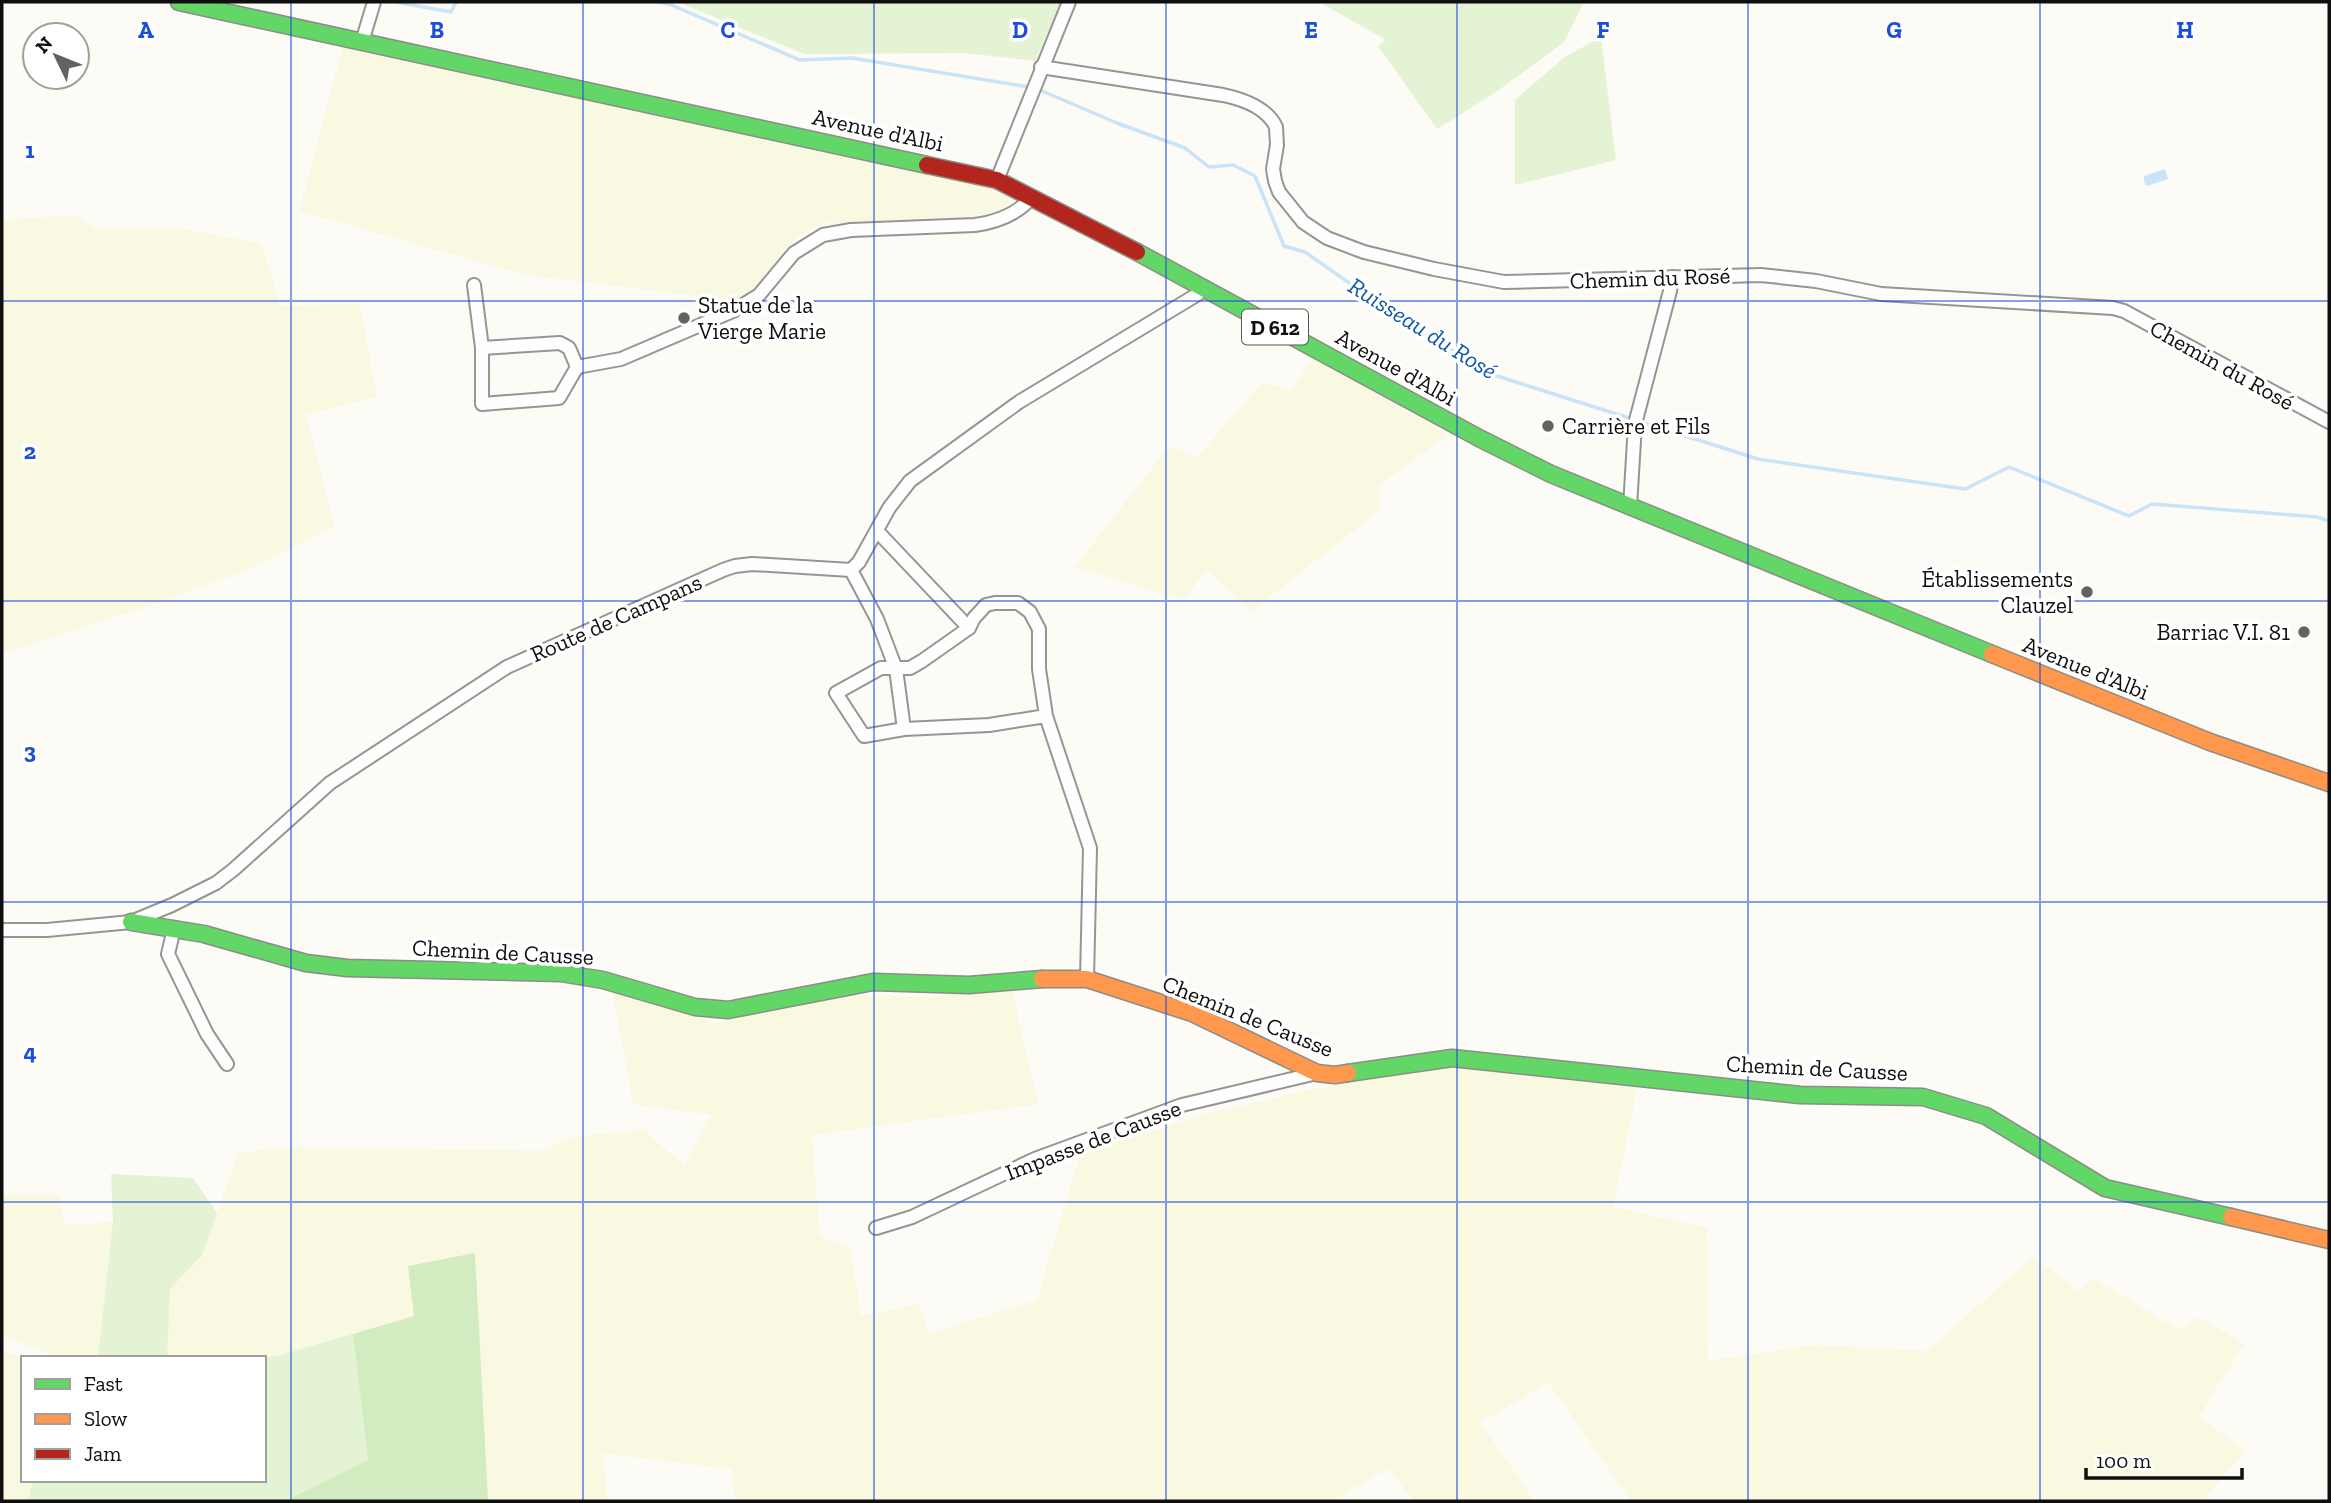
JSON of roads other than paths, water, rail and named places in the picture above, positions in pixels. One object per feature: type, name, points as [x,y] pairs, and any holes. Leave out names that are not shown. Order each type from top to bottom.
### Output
[{"type":"main road","name":"Avenue d'Albi","points":[[179,2],[997,180],[1550,474],[2210,742],[2329,783]]},
{"type":"main road","name":"Chemin de Causse","points":[[131,922],[204,934],[306,962],[347,968],[561,973],[603,980],[695,1007],[728,1010],[873,982],[957,985],[1031,979],[1087,979],[1192,1013],[1317,1073],[1335,1076],[1452,1058],[1800,1095],[1923,1097],[1986,1116],[2105,1188],[2329,1240]]},
{"type":"street","points":[[362,42],[374,2]]},
{"type":"street","points":[[997,180],[1069,2]]},
{"type":"street","name":"Chemin du Rosé","points":[[1041,68],[1223,95],[1250,104],[1276,127],[1277,145],[1273,169],[1275,181],[1288,205],[1303,222],[1320,234],[1364,252],[1504,282],[1761,275],[1816,281],[1881,294],[2113,308],[2124,311],[2329,422]]},
{"type":"street","points":[[474,285],[482,348],[482,404],[559,398],[577,367],[621,359],[739,308],[759,295],[794,253],[823,235],[850,230],[991,223],[1019,210],[1032,197]]},
{"type":"street","points":[[1630,507],[1636,421],[1672,277]]},
{"type":"street","points":[[904,729],[896,668],[877,619],[851,570],[859,562],[889,508],[910,481],[1019,402],[1204,288]]},
{"type":"street","points":[[482,348],[559,343],[569,348],[577,367]]},
{"type":"street","points":[[877,531],[969,628]]},
{"type":"street","name":"Route de Campans","points":[[2,930],[47,930],[131,922],[172,905],[216,883],[330,783],[507,667],[735,566],[752,564],[851,570]]},
{"type":"street","points":[[1046,716],[989,725],[904,729],[864,736],[836,693],[881,668],[910,668],[969,628],[978,612],[986,605],[1018,603],[1030,612],[1039,629],[1039,669],[1046,716],[1090,849],[1087,979]]},
{"type":"street","points":[[174,929],[169,954],[208,1034],[227,1064]]},
{"type":"street","name":"Impasse de Causse","points":[[876,1228],[912,1217],[1035,1159],[1182,1105],[1317,1073]]},
{"type":"water","points":[[2165,169],[2168,179],[2147,186],[2144,176]]},
{"type":"waterway","name":"Ruisseau du Rosé","points":[[396,2],[451,12],[456,2]]},
{"type":"waterway","name":"Ruisseau du Rosé","points":[[657,2],[669,4],[800,60],[852,58],[1035,88],[1185,148],[1209,167],[1233,165],[1255,176],[1284,246],[1305,252],[1415,329],[1494,375],[1758,459],[1965,489],[2009,467],[2129,516],[2152,504],[2317,517],[2329,521]]},
{"type":"place","name":"Statue de la Vierge Marie","points":[[684,318]]},
{"type":"place","name":"Carrière et Fils","points":[[1548,426]]},
{"type":"place","name":"Établissements Clauzel","points":[[2087,592]]},
{"type":"place","name":"Barriac V.I. 81","points":[[2304,632]]}]
